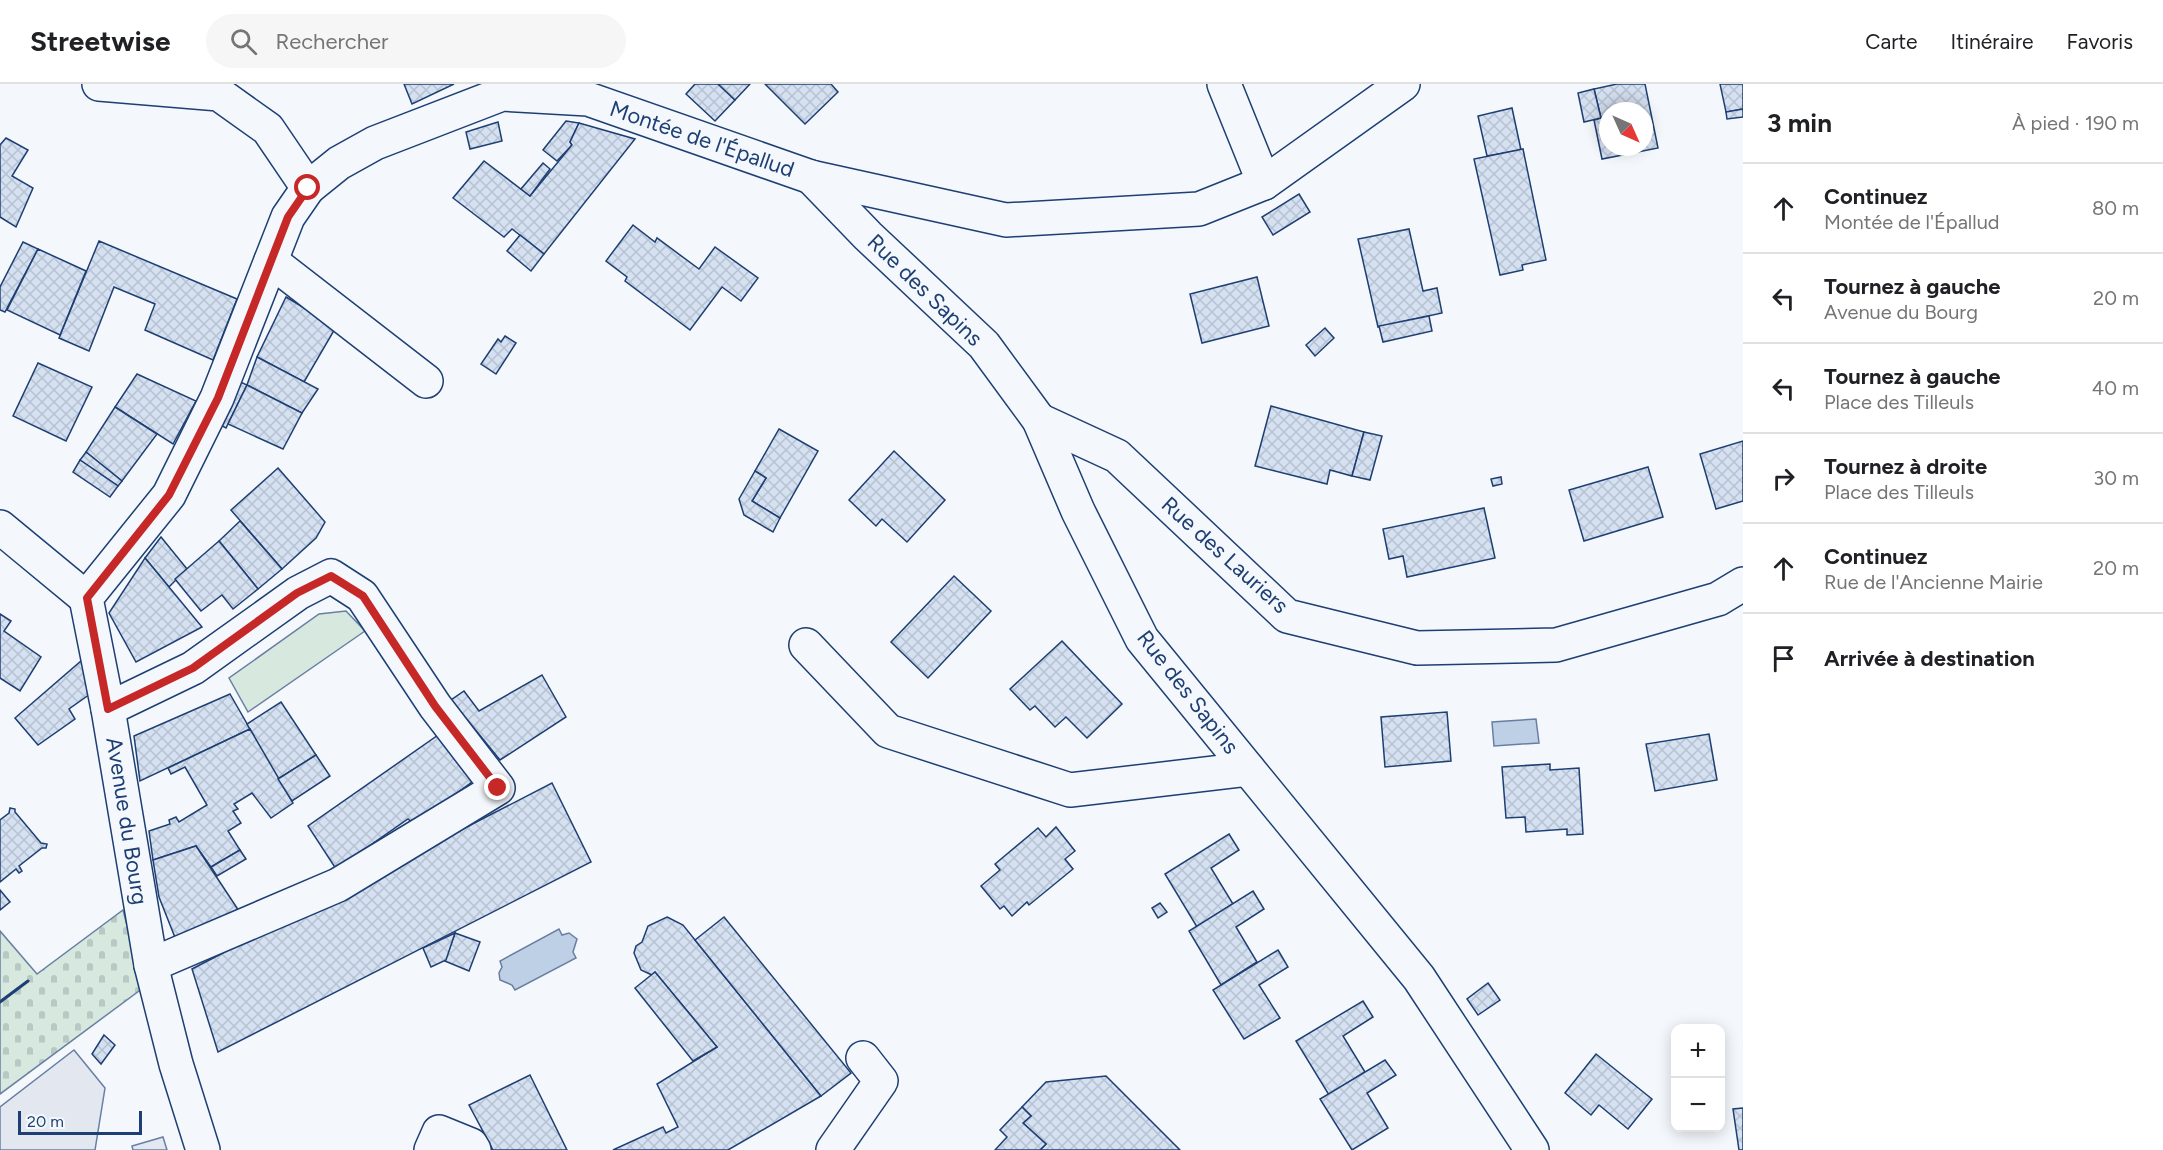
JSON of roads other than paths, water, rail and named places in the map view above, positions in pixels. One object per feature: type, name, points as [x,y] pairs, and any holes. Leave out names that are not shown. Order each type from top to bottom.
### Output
[{"type":"street","points":[[99,84],[219,94],[268,129],[308,188]]},
{"type":"street","points":[[1224,84],[1264,183]]},
{"type":"street","name":"Montée de l'Épallud","points":[[87,598],[169,495],[218,398],[288,217],[308,188],[339,164],[375,143],[502,94],[588,99],[811,177],[1006,220],[1199,209],[1264,183],[1403,84]]},
{"type":"street","name":"Rue des Sapins","points":[[811,177],[868,236],[984,345],[1039,420],[1078,511],[1142,639],[1419,978],[1532,1150]]},
{"type":"street","points":[[271,261],[426,381]]},
{"type":"street","name":"Rue des Lauriers","points":[[1039,420],[1117,456],[1287,616],[1418,648],[1556,645],[1718,599],[1743,585]]},
{"type":"street","points":[[0,527],[87,598]]},
{"type":"street","points":[[108,709],[193,668],[297,593],[331,576],[363,596],[435,706],[498,788],[338,885],[151,965]]},
{"type":"street","name":"Avenue du Bourg","points":[[87,598],[151,965],[176,1064],[203,1150]]},
{"type":"street","points":[[806,645],[888,731],[1070,790],[1248,769]]},
{"type":"street","points":[[833,1150],[881,1081],[863,1058]]},
{"type":"street","points":[[431,1150],[439,1132],[471,1145],[474,1150]]},
{"type":"water","points":[[1536,719],[1539,743],[1494,746],[1492,722]]},
{"type":"water","points":[[559,929],[562,935],[569,933],[577,939],[573,952],[576,958],[515,990],[512,985],[500,980],[499,973],[502,967],[500,961]]}]
